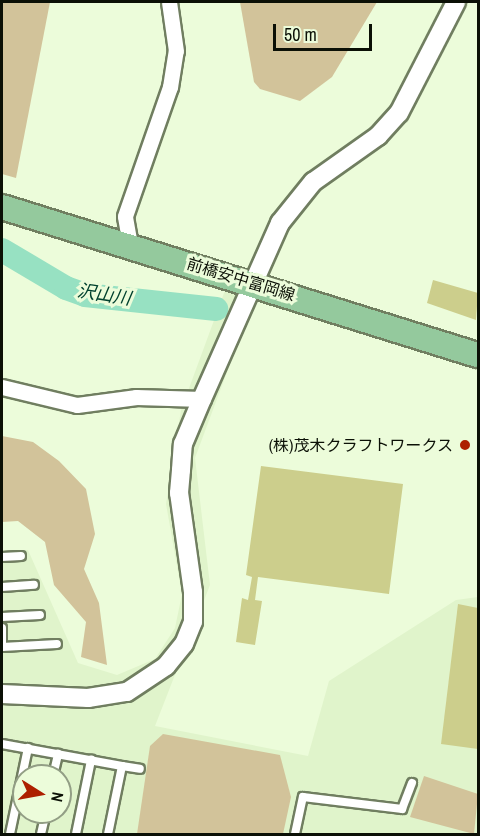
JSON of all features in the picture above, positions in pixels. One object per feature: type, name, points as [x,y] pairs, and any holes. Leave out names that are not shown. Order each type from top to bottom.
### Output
[{"type":"main road","name":"前橋安中富岡線","points":[[2,207],[254,283],[478,355]]},
{"type":"street","points":[[130,245],[125,216],[173,69],[176,51],[169,2]]},
{"type":"street","points":[[2,694],[88,698],[127,692],[166,666],[184,644],[193,622],[193,592],[179,493],[183,444],[202,399],[280,223],[313,182],[378,136],[399,113],[456,2]]},
{"type":"street","points":[[2,387],[77,405],[136,397],[202,399]]},
{"type":"lane","points":[[2,557],[21,556]]},
{"type":"lane","points":[[2,587],[34,585]]},
{"type":"lane","points":[[2,617],[40,615]]},
{"type":"lane","points":[[2,628],[2,647],[57,644]]},
{"type":"lane","points":[[2,744],[140,769]]},
{"type":"lane","points":[[10,834],[27,748]]},
{"type":"lane","points":[[56,764],[58,754]]},
{"type":"lane","points":[[76,834],[91,760]]},
{"type":"lane","points":[[108,834],[122,766]]},
{"type":"lane","points":[[295,834],[303,797],[402,809],[412,783]]},
{"type":"shaded area","points":[[2,2],[50,2],[16,178],[2,174]]},
{"type":"shaded area","points":[[240,2],[377,2],[332,77],[300,101],[260,89],[254,82]]},
{"type":"shaded area","points":[[227,285],[252,305],[195,458],[210,585],[155,726],[308,756],[329,681],[456,600],[478,597],[478,834],[2,834],[2,551],[28,550],[78,663],[117,675],[155,659],[175,628],[182,594],[166,504],[181,410]]},
{"type":"shaded area","points":[[2,436],[33,442],[59,461],[86,489],[95,534],[84,569],[99,603],[107,665],[81,657],[86,622],[54,585],[45,542],[18,521],[2,522]]},
{"type":"shaded area","points":[[163,734],[280,755],[291,797],[283,834],[137,834],[150,746]]},
{"type":"shaded area","points":[[424,776],[478,794],[474,834],[410,817]]},
{"type":"building","points":[[433,280],[478,293],[476,320],[427,303]]},
{"type":"building","points":[[261,466],[403,484],[389,594],[258,577],[255,600],[262,601],[255,645],[236,642],[242,598],[248,600],[252,577],[246,575]]},
{"type":"building","points":[[458,604],[478,608],[478,749],[441,744]]},
{"type":"waterway","name":"沢山川","points":[[2,250],[66,288],[85,295],[216,309]]},
{"type":"place","name":"(株)茂木クラフトワークス","points":[[465,445]]}]
